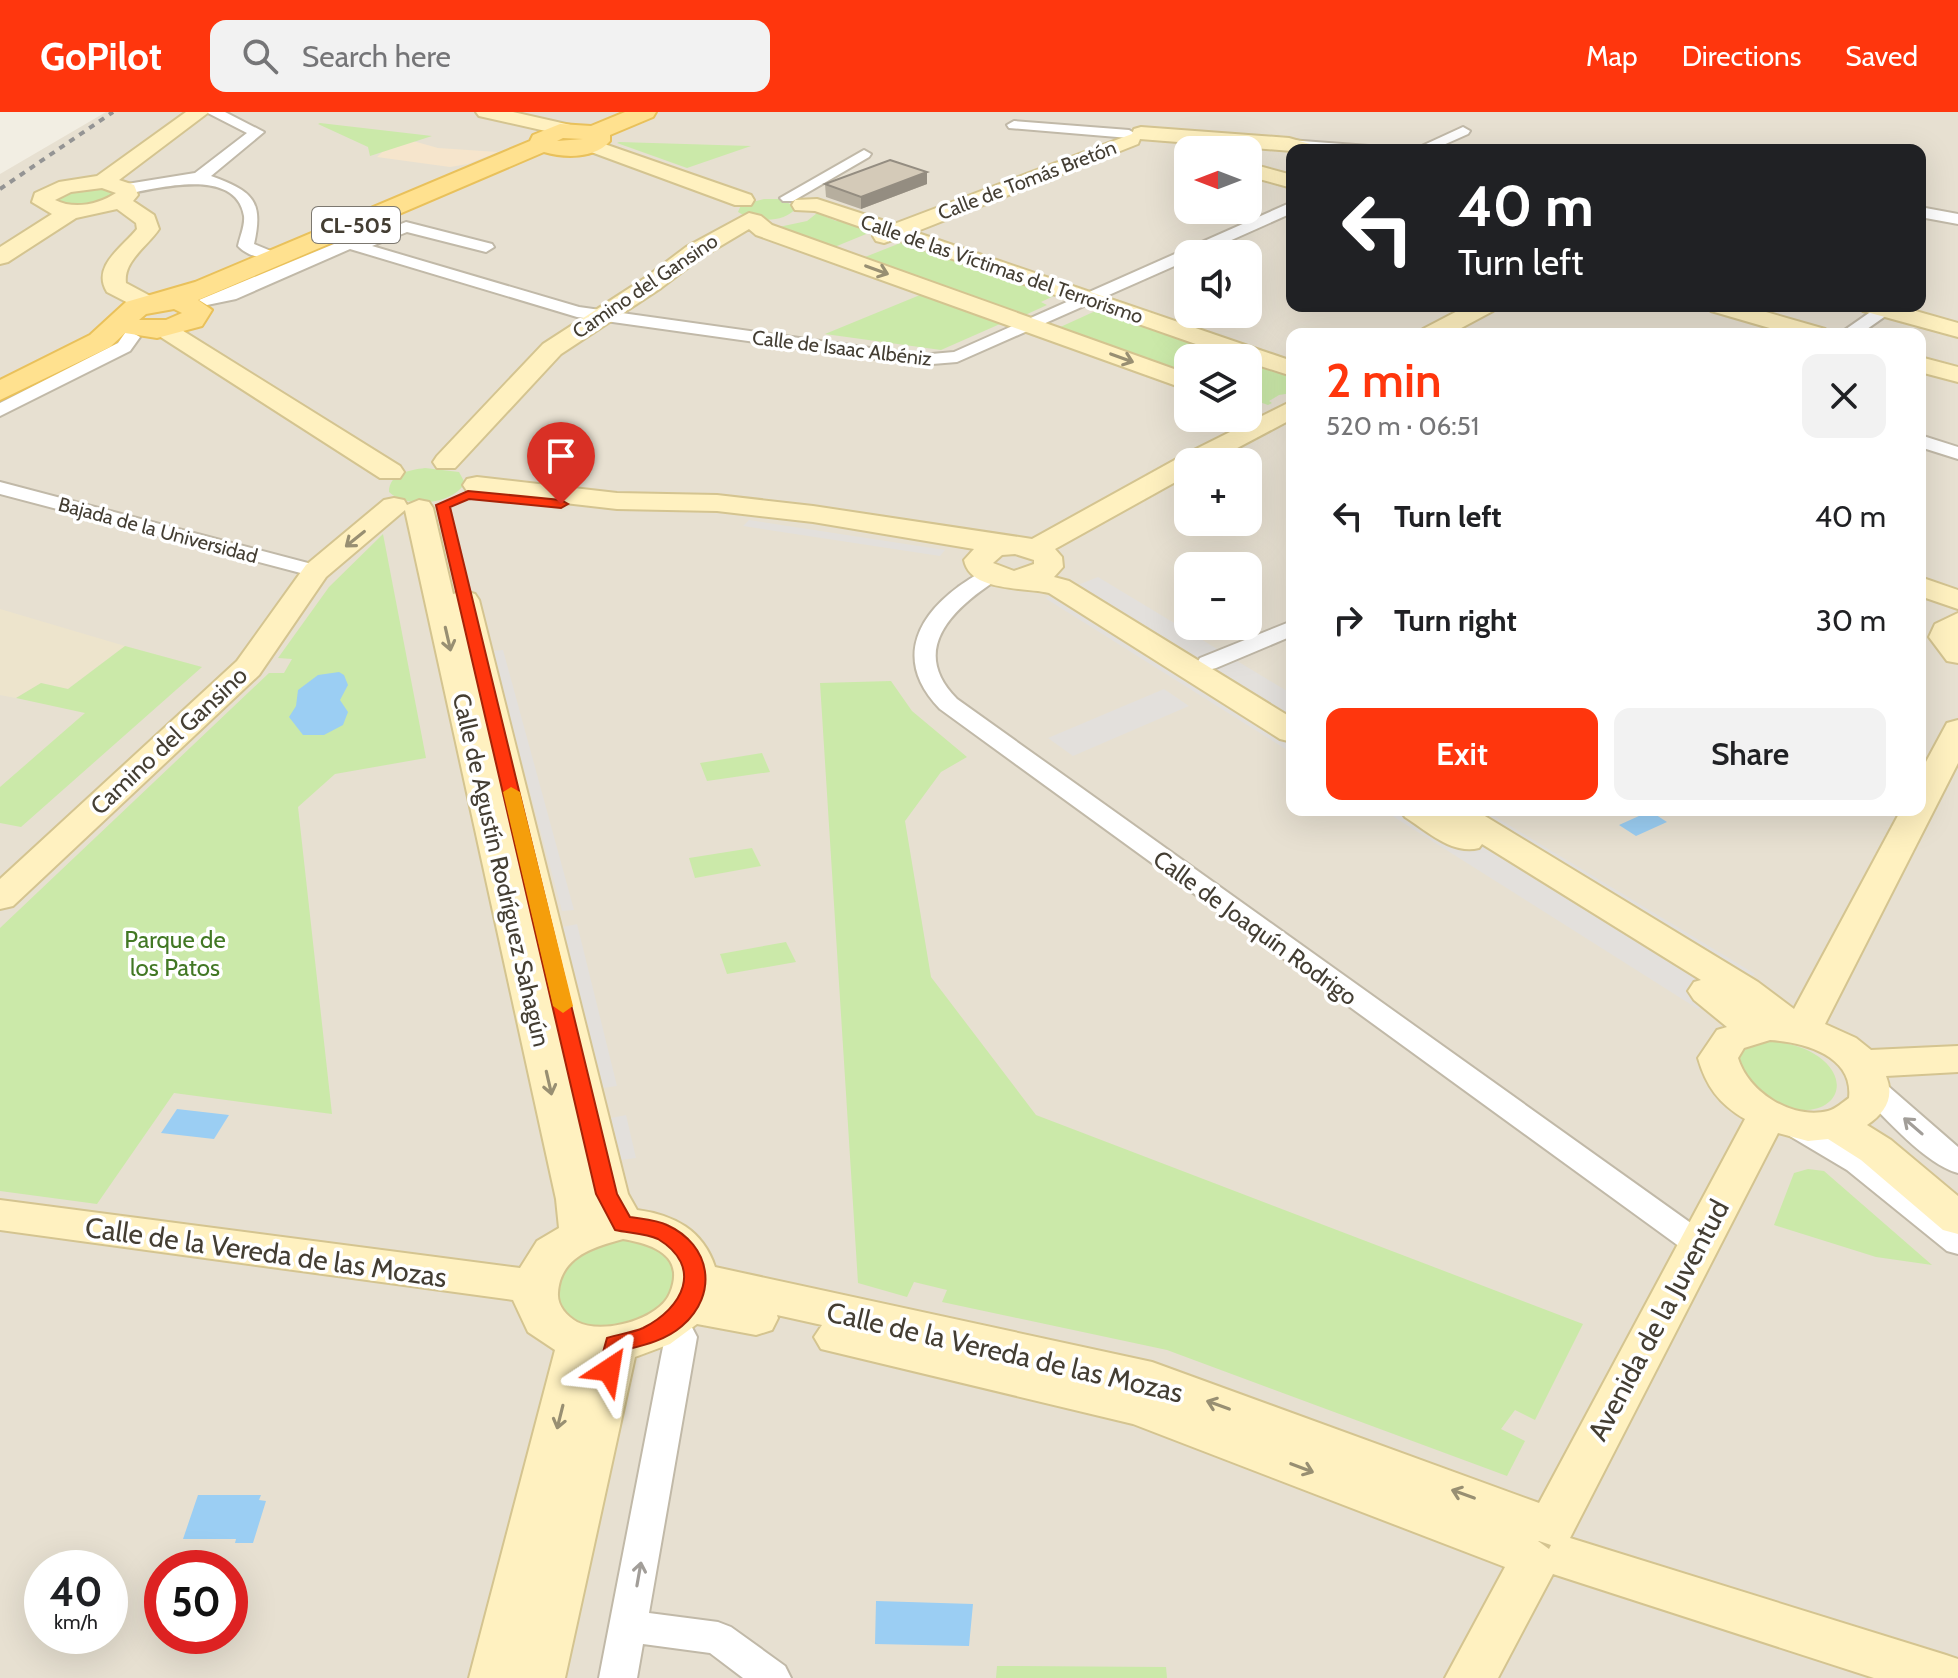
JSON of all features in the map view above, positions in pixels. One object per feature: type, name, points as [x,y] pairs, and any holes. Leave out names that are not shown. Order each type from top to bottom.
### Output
[{"type":"main road","name":"CL-505","points":[[0,391],[158,316],[624,112]]},
{"type":"main road","name":"CL-505","points":[[0,401],[158,316],[344,243],[562,137],[645,112]]},
{"type":"street","points":[[63,210],[43,202],[43,198],[55,189],[103,182],[199,112]]},
{"type":"street","points":[[0,250],[49,216],[63,210],[200,177],[257,132],[213,112]]},
{"type":"street","name":"Calle de las Víctimas del Terrorismo","points":[[491,113],[562,137],[748,214],[764,230],[1174,377]]},
{"type":"street","points":[[1014,125],[1137,137],[1174,144]]},
{"type":"street","points":[[1434,144],[1463,131]]},
{"type":"street","points":[[0,410],[124,347],[195,286],[265,254],[562,137]]},
{"type":"street","name":"Calle de Tomás Bretón","points":[[834,255],[1137,137]]},
{"type":"street","points":[[1262,144],[1286,144]]},
{"type":"street","points":[[795,201],[864,154]]},
{"type":"street","points":[[1262,173],[1286,180]]},
{"type":"street","points":[[200,177],[230,188],[243,198],[252,212],[252,226],[246,246],[265,254]]},
{"type":"street","points":[[103,182],[130,223],[131,231],[126,240],[98,266],[95,279],[101,291],[158,316],[400,468]]},
{"type":"street","name":"Calle de las Víctimas del Terrorismo","points":[[748,214],[765,196],[817,205],[1286,367]]},
{"type":"street","points":[[0,257],[63,210]]},
{"type":"street","name":"Calle de Isaac Albéniz","points":[[344,243],[602,317],[920,360],[957,357],[1286,210]]},
{"type":"street","points":[[1926,213],[1958,219]]},
{"type":"street","name":"Camino del Gansino","points":[[446,462],[539,360],[748,214]]},
{"type":"street","points":[[344,243],[371,241],[406,227],[486,247]]},
{"type":"street","points":[[1443,328],[1474,312]]},
{"type":"street","points":[[1740,312],[1795,328]]},
{"type":"street","points":[[1855,328],[1873,312]]},
{"type":"street","points":[[1893,312],[1958,330]]},
{"type":"street","points":[[0,382],[89,338],[158,316]]},
{"type":"street","points":[[1926,366],[1958,375]]},
{"type":"street","points":[[1262,408],[1286,414]]},
{"type":"street","points":[[1221,448],[1286,416]]},
{"type":"street","points":[[1926,443],[1958,453]]},
{"type":"street","points":[[443,500],[478,480],[472,470],[446,462],[400,468],[375,484],[374,491],[384,502],[443,500],[609,510],[691,511],[807,523],[953,547],[992,559],[1036,565],[1286,710]]},
{"type":"street","points":[[1036,565],[1174,474]]},
{"type":"street","name":"Bajada de la Universidad","points":[[0,488],[316,571]]},
{"type":"street","name":"Camino del Gansino","points":[[0,898],[248,668],[316,571],[443,500]]},
{"type":"street","name":"Calle de Agustín Rodríguez Sahagún","points":[[443,500],[607,1194],[623,1224]]},
{"type":"street","name":"Calle de Agustín Rodríguez Sahagún","points":[[443,500],[581,1233]]},
{"type":"street","name":"Calle de Joaquín Rodrigo","points":[[992,559],[942,609],[927,634],[925,662],[941,696],[1036,771],[1698,1244]]},
{"type":"street","points":[[1036,565],[1059,587],[1286,728]]},
{"type":"street","points":[[1926,588],[1958,600]]},
{"type":"street","points":[[1958,622],[1946,630],[1944,637],[1958,656]]},
{"type":"street","points":[[1208,663],[1286,630]]},
{"type":"street","points":[[1926,648],[1958,656]]},
{"type":"street","points":[[1926,790],[1958,730]]},
{"type":"street","points":[[1427,816],[1724,1002],[1752,1030]]},
{"type":"street","points":[[1461,816],[1745,991],[1799,1030],[1835,1044],[1858,1095],[1876,1150],[1958,1219]]},
{"type":"street","points":[[1799,1030],[1912,816]]},
{"type":"street","points":[[1799,1030],[1752,1030],[1726,1044],[1719,1055],[1718,1067],[1733,1094],[1858,1163],[1958,1243]]},
{"type":"street","points":[[1778,1119],[1858,1095],[1958,1059]]},
{"type":"street","points":[[1858,1095],[1914,1128],[1958,1163]]},
{"type":"street","points":[[1858,1095],[1893,1139],[1958,1192]]},
{"type":"street","name":"Avenida de la Juventud","points":[[1471,1678],[1698,1244],[1778,1119]]},
{"type":"street","name":"Calle de la Vereda de las Mozas","points":[[0,1215],[533,1286]]},
{"type":"street","points":[[618,1678],[679,1347],[685,1302],[687,1250],[661,1230],[623,1224],[581,1233],[557,1247],[540,1265],[533,1286],[537,1310],[553,1330],[598,1343],[647,1336],[685,1302]]},
{"type":"street","name":"Calle de la Vereda de las Mozas","points":[[685,1302],[1140,1407],[1946,1678]]},
{"type":"street","points":[[495,1678],[598,1343]]},
{"type":"street","points":[[539,1678],[598,1343]]},
{"type":"street","points":[[630,1626],[718,1638],[772,1678]]},
{"type":"shaded area","points":[[106,112],[1958,112],[1958,1678],[0,1678],[0,174]]},
{"type":"shaded area","points":[[413,141],[438,148],[498,152],[468,164],[450,167],[377,157],[383,151]]},
{"type":"shaded area","points":[[749,520],[945,550],[940,556],[743,526]]},
{"type":"shaded area","points":[[1098,577],[1174,623],[1174,640],[1202,640],[1286,690],[1286,749],[1045,598]]},
{"type":"shaded area","points":[[0,609],[125,646],[68,689],[41,683],[16,698],[0,695]]},
{"type":"shaded area","points":[[503,650],[574,910],[562,911],[492,651]]},
{"type":"shaded area","points":[[1164,689],[1189,706],[1073,756],[1048,738]]},
{"type":"shaded area","points":[[1392,816],[1494,816],[1755,974],[1698,1009]]},
{"type":"shaded area","points":[[577,924],[617,1086],[603,1088],[563,927]]},
{"type":"shaded area","points":[[626,1115],[636,1158],[621,1160],[611,1118]]},
{"type":"green space","points":[[318,124],[432,136],[370,156],[368,147]]},
{"type":"green space","points":[[619,142],[751,146],[687,168]]},
{"type":"green space","points":[[92,185],[116,192],[115,196],[82,207],[55,204],[53,197]]},
{"type":"green space","points":[[764,199],[782,199],[796,208],[784,217],[768,220],[738,212],[741,205]]},
{"type":"green space","points":[[821,210],[830,213],[824,216],[836,221],[843,218],[876,230],[832,248],[774,228],[807,221]]},
{"type":"green space","points":[[908,240],[1058,294],[1041,302],[1047,305],[1023,316],[860,259]]},
{"type":"green space","points":[[920,295],[1000,324],[941,350],[825,334]]},
{"type":"green space","points":[[1102,308],[1205,344],[1174,344],[1174,371],[1056,329]]},
{"type":"green space","points":[[1262,364],[1286,372],[1286,394],[1269,401],[1272,403],[1262,403]]},
{"type":"green space","points":[[425,468],[459,472],[465,483],[450,496],[429,502],[407,501],[389,492],[396,477],[407,471]]},
{"type":"green space","name":"Parque de los Patos","points":[[383,534],[426,758],[335,774],[298,807],[332,1114],[174,1093],[97,1204],[0,1191],[0,928],[269,673],[284,673],[292,659],[278,658],[329,587]]},
{"type":"green space","points":[[125,646],[202,667],[21,827],[0,823],[0,787],[85,713],[16,698],[41,683],[68,689]]},
{"type":"green space","points":[[891,681],[912,711],[967,757],[941,772],[905,821],[931,977],[1036,1115],[1583,1324],[1535,1420],[1515,1410],[1501,1429],[1525,1441],[1507,1476],[1167,1350],[942,1302],[947,1290],[914,1282],[907,1297],[858,1283],[820,683]]},
{"type":"green space","points":[[762,753],[770,772],[707,781],[700,763]]},
{"type":"green space","points":[[752,848],[761,866],[695,878],[689,858]]},
{"type":"green space","points":[[786,942],[796,962],[727,974],[720,954]]},
{"type":"green space","points":[[1775,1041],[1803,1048],[1823,1060],[1834,1073],[1837,1087],[1832,1099],[1820,1107],[1802,1110],[1773,1105],[1744,1089],[1735,1055],[1754,1044]]},
{"type":"green space","points":[[1808,1169],[1824,1171],[1932,1265],[1876,1257],[1774,1225],[1794,1173]]},
{"type":"green space","points":[[628,1237],[659,1248],[670,1259],[675,1271],[674,1289],[665,1304],[650,1316],[631,1324],[590,1326],[572,1319],[556,1304],[554,1277],[574,1252]]},
{"type":"green space","points":[[997,1666],[1166,1667],[1167,1678],[996,1678]]},
{"type":"water","points":[[339,672],[344,675],[348,685],[340,700],[348,712],[343,725],[324,735],[303,735],[289,717],[296,706],[298,690],[318,675]]},
{"type":"water","points":[[1639,816],[1658,816],[1667,822],[1636,836],[1619,825]]},
{"type":"water","points":[[177,1109],[229,1115],[214,1139],[161,1133]]},
{"type":"water","points":[[198,1495],[261,1495],[259,1500],[266,1501],[253,1543],[235,1543],[236,1539],[183,1539]]},
{"type":"water","points":[[876,1601],[973,1604],[969,1646],[875,1644]]},
{"type":"building","points":[[890,160],[927,172],[861,197],[825,184]]},
{"type":"railway","points":[[0,189],[113,112]]},
{"type":"slow traffic","points":[[511,792],[563,1006]]},
{"type":"route","points":[[561,504],[468,495],[443,505],[607,1194],[623,1224],[661,1230],[687,1250],[697,1278],[687,1306],[673,1321],[647,1336],[615,1344],[609,1370]]}]
